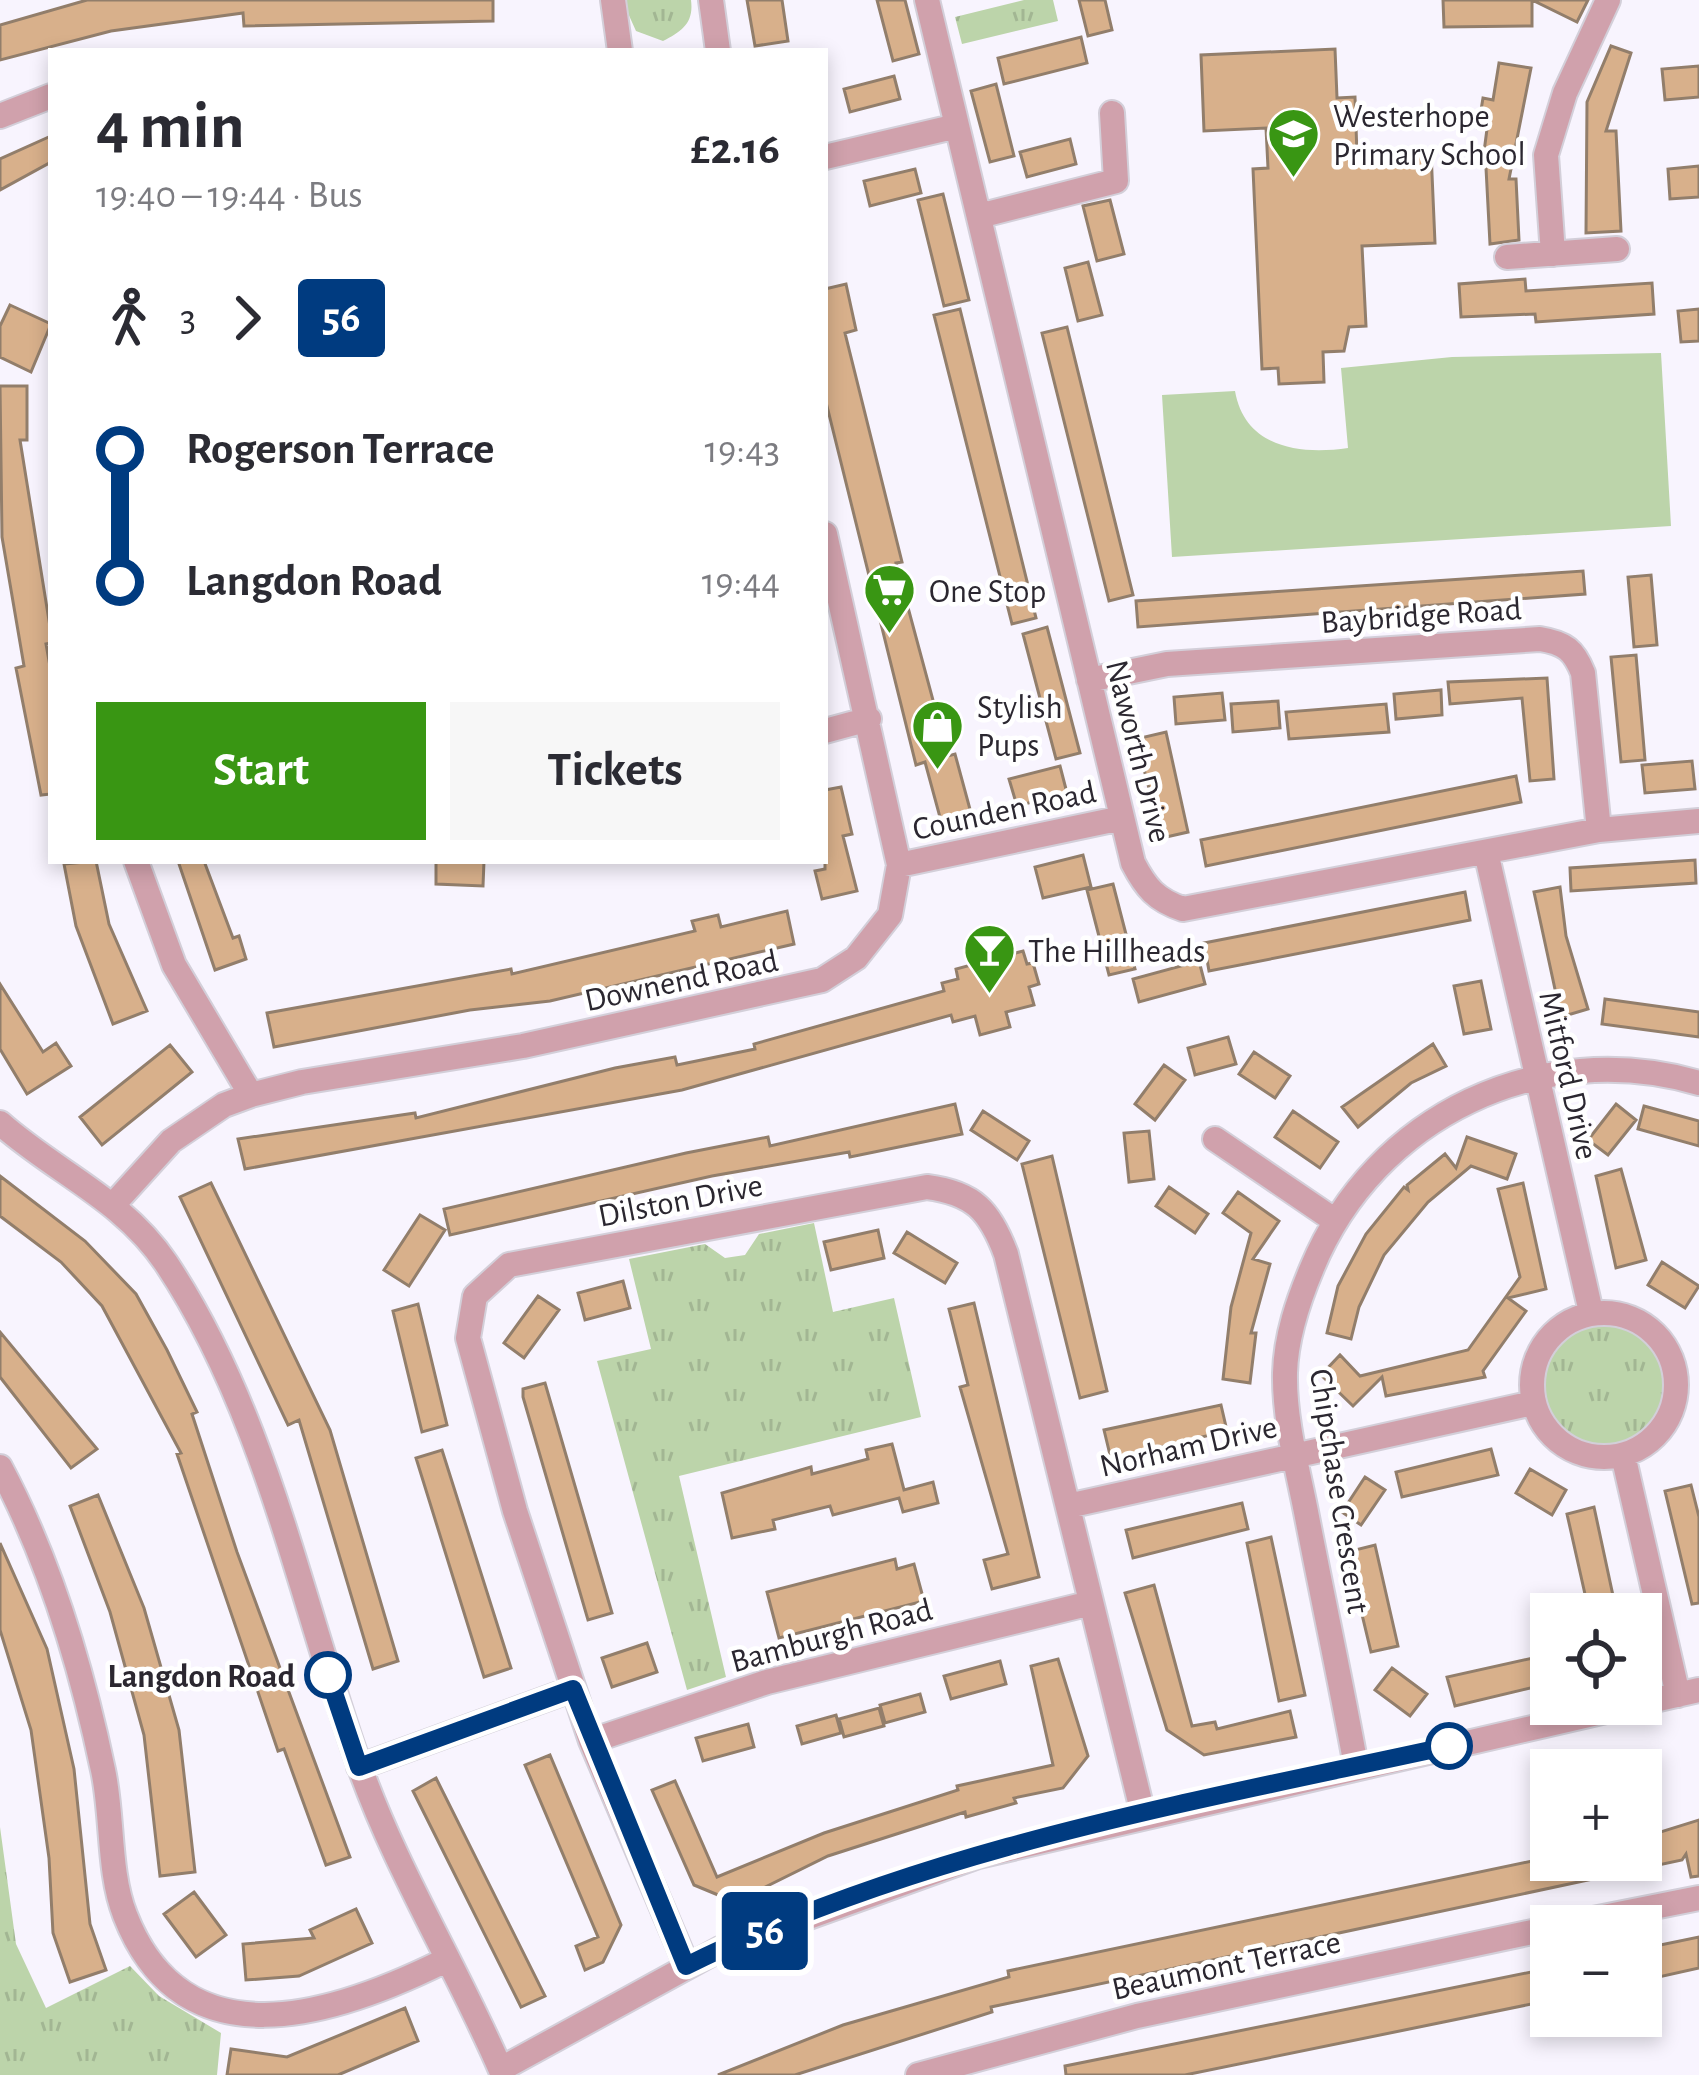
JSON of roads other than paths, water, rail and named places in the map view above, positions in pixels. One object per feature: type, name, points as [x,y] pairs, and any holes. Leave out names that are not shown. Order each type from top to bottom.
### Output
[{"type":"street","points":[[613,0],[620,48]]},
{"type":"street","points":[[710,0],[718,48]]},
{"type":"street","name":"Naworth Drive","points":[[928,0],[1132,863],[1146,888],[1162,902],[1184,909],[1599,830],[1699,821]]},
{"type":"street","points":[[1553,254],[1546,155],[1564,93],[1608,0]]},
{"type":"street","points":[[0,116],[48,97]]},
{"type":"street","points":[[979,216],[1116,182],[1112,113]]},
{"type":"street","points":[[828,157],[958,127]]},
{"type":"street","points":[[1507,257],[1617,249]]},
{"type":"street","name":"Downend Road","points":[[113,1204],[171,1141],[224,1106],[251,1095],[302,1082],[523,1046],[800,988],[843,969],[890,915],[899,865],[828,547]]},
{"type":"street","name":"Baybridge Road","points":[[1089,680],[1167,664],[1540,638],[1562,642],[1575,654],[1582,674],[1599,830]]},
{"type":"street","points":[[828,730],[869,719]]},
{"type":"street","name":"Counden Road","points":[[899,865],[1122,818]]},
{"type":"street","name":"Mitford Drive","points":[[1486,852],[1591,1312]]},
{"type":"street","points":[[137,864],[174,965],[251,1095]]},
{"type":"street","name":"Chipchase Crescent","points":[[1356,1766],[1295,1454],[1285,1373],[1291,1331],[1334,1220],[1396,1147],[1439,1113],[1537,1077],[1593,1066],[1699,1083]]},
{"type":"street","points":[[0,1123],[113,1204],[165,1262],[217,1354],[302,1583],[359,1767],[444,1960],[502,2072],[686,1966],[898,1882],[1143,1814],[1540,1725]]},
{"type":"street","points":[[1215,1139],[1334,1220]]},
{"type":"street","name":"Dilston Drive","points":[[686,1966],[573,1689],[514,1511],[469,1338],[475,1296],[508,1265],[927,1186],[955,1190],[975,1200],[994,1221],[1006,1254],[1143,1814]]},
{"type":"street","points":[[1591,1312],[1618,1312],[1646,1324],[1688,1372],[1671,1416],[1643,1447],[1623,1455],[1595,1457],[1568,1448],[1546,1429],[1533,1402],[1532,1373],[1542,1346],[1562,1324],[1591,1312]]},
{"type":"street","name":"Norham Drive","points":[[1068,1506],[1533,1402]]},
{"type":"street","points":[[1623,1455],[1688,1692]]},
{"type":"street","points":[[0,1467],[23,1511],[74,1652],[104,1772],[124,1912],[157,1975],[198,2004],[249,2017],[303,2011],[383,1990],[444,1960]]},
{"type":"street","name":"Bamburgh Road","points":[[591,1741],[767,1682],[1091,1603]]},
{"type":"street","points":[[359,1767],[573,1689]]},
{"type":"street","name":"Beaumont Terrace","points":[[1662,1905],[1699,1898]]},
{"type":"street","name":"Beaumont Terrace","points":[[918,2075],[1137,2016],[1530,1932]]},
{"type":"place","name":"Westerhope Primary School","points":[[1294,180]]},
{"type":"place","name":"One Stop","points":[[890,636]]},
{"type":"place","name":"Stylish Pups","points":[[938,771]]},
{"type":"place","name":"The Hillheads","points":[[989,996]]},
{"type":"place","name":"Langdon Road","points":[[328,1675]]}]
